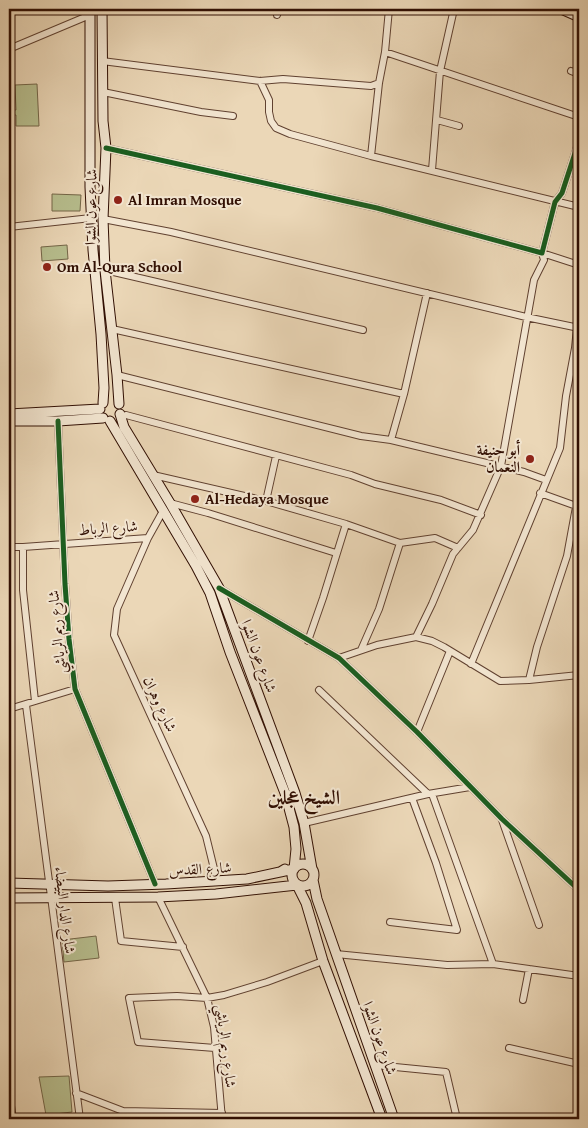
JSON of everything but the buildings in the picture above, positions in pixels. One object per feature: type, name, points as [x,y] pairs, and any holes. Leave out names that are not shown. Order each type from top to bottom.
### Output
[{"type":"main road","name":"شارع عون الشوا","points":[[102,9],[102,92],[106,148],[103,219],[105,270],[119,404]]},
{"type":"main road","points":[[561,9],[579,17]]},
{"type":"main road","name":"شارع عون الشوا","points":[[90,12],[90,187],[104,388],[101,406]]},
{"type":"main road","points":[[9,414],[101,406],[113,400],[119,404],[123,415],[116,419],[107,420],[9,421]]},
{"type":"main road","points":[[101,406],[107,420]]},
{"type":"main road","name":"شارع عون الشوا","points":[[123,415],[124,428],[219,588],[296,793],[304,823],[312,869]]},
{"type":"main road","name":"شارع عون الشوا","points":[[107,420],[163,510],[210,593],[230,652],[285,793],[294,827],[294,869]]},
{"type":"main road","points":[[280,872],[287,868],[295,858]]},
{"type":"main road","points":[[303,864],[312,869],[314,873],[313,880],[304,887],[297,885],[292,876],[294,869],[303,864]]},
{"type":"main road","name":"شارع القدس","points":[[9,883],[108,886],[217,881],[247,879],[294,869]]},
{"type":"main road","name":"شارع عون الشوا","points":[[313,880],[317,899],[394,1119]]},
{"type":"main road","name":"شارع عون الشوا","points":[[297,885],[304,898],[323,961],[382,1119]]},
{"type":"main road","name":"شارع القدس","points":[[9,898],[158,897],[216,894],[297,885]]},
{"type":"main road","points":[[284,886],[294,890],[304,898]]},
{"type":"street","points":[[371,156],[379,83],[385,52],[388,9]]},
{"type":"street","points":[[432,170],[440,71],[454,9]]},
{"type":"street","points":[[9,49],[90,12]]},
{"type":"street","points":[[385,52],[579,117]]},
{"type":"street","points":[[102,62],[260,81],[283,78],[371,86],[379,83]]},
{"type":"street","points":[[571,71],[579,74]]},
{"type":"street","points":[[260,81],[269,100],[271,120],[276,128],[290,134],[579,207]]},
{"type":"street","points":[[102,92],[201,112],[233,116]]},
{"type":"street","points":[[437,120],[459,126]]},
{"type":"street","points":[[416,638],[453,554],[474,530],[501,466],[534,280],[544,260],[542,253],[555,202],[562,193],[579,141]]},
{"type":"street","points":[[106,148],[377,208],[542,253],[579,265]]},
{"type":"street","points":[[9,227],[92,218]]},
{"type":"street","points":[[103,219],[170,232],[578,328]]},
{"type":"street","points":[[105,270],[363,330]]},
{"type":"street","points":[[391,440],[404,394],[427,293]]},
{"type":"street","points":[[470,664],[560,448],[578,328],[579,308]]},
{"type":"street","points":[[112,329],[404,394]]},
{"type":"street","points":[[117,375],[361,436],[391,440],[501,466],[546,480]]},
{"type":"street","points":[[123,415],[351,475],[375,484],[441,500],[480,515]]},
{"type":"street","name":"شارع ريم الرياشي","points":[[58,421],[69,639],[75,689],[155,884]]},
{"type":"street","points":[[266,501],[276,456]]},
{"type":"street","points":[[153,475],[266,501],[346,524],[400,543],[435,538],[458,548]]},
{"type":"street","points":[[529,680],[537,646],[567,556],[578,507],[540,493]]},
{"type":"street","points":[[170,503],[336,553]]},
{"type":"street","name":"شارع الرباط","points":[[9,547],[23,548],[148,538],[163,510]]},
{"type":"street","points":[[308,640],[346,524]]},
{"type":"street","name":"شارع وهران","points":[[148,538],[117,609],[114,635],[206,836],[217,881]]},
{"type":"street","points":[[361,650],[379,609],[400,543]]},
{"type":"street","points":[[23,548],[23,590],[34,702]]},
{"type":"street","points":[[219,588],[339,658],[417,732],[502,819],[579,890]]},
{"type":"street","points":[[339,658],[377,645],[416,638],[432,641],[500,680],[529,680],[579,675]]},
{"type":"street","points":[[417,732],[450,651]]},
{"type":"street","points":[[9,709],[75,689]]},
{"type":"street","points":[[319,690],[430,794],[493,964]]},
{"type":"street","name":"شارع الدار البيضاء","points":[[26,705],[80,1119]]},
{"type":"street","points":[[304,823],[430,794],[470,787]]},
{"type":"street","points":[[390,922],[456,930],[436,863],[412,798]]},
{"type":"street","points":[[502,819],[539,925]]},
{"type":"street","name":"شارع ريم الرياشي","points":[[158,897],[208,998],[214,1027],[222,1116]]},
{"type":"street","points":[[115,898],[121,941],[183,947]]},
{"type":"street","points":[[336,954],[448,965],[493,964],[579,976]]},
{"type":"street","points":[[215,1048],[138,1042],[129,998],[176,996],[208,998],[224,995],[323,961]]},
{"type":"street","points":[[523,1000],[529,969]]},
{"type":"street","points":[[509,1048],[579,1064]]},
{"type":"street","points":[[375,1065],[446,1072],[457,1119]]},
{"type":"street","points":[[9,1092],[13,1119]]},
{"type":"street","points":[[76,1093],[123,1111],[222,1116]]},
{"type":"street","points":[[123,1111],[124,1119]]},
{"type":"green space","points":[[37,84],[39,126],[16,126],[16,115],[14,115],[14,110],[16,110],[15,85]]},
{"type":"green space","points":[[52,194],[81,195],[80,211],[52,211]]},
{"type":"green space","points":[[67,245],[68,259],[42,261],[41,247]]},
{"type":"green space","points":[[96,936],[99,958],[64,962],[62,940]]},
{"type":"green space","points":[[69,1076],[72,1112],[46,1115],[39,1077]]},
{"type":"cycle path","points":[[106,148],[377,208],[542,253],[555,202],[562,193],[579,141]]},
{"type":"cycle path","points":[[58,421],[65,584],[75,689],[155,884]]},
{"type":"cycle path","points":[[219,588],[339,658],[417,732],[502,819],[579,890]]},
{"type":"place","name":"Al Imran Mosque","points":[[118,200]]},
{"type":"place","name":"Om Al-Qura School","points":[[47,267]]},
{"type":"place","name":"أبو حنيفة النعمان","points":[[530,459]]},
{"type":"place","name":"Al-Hedaya Mosque","points":[[195,499]]},
{"type":"district","name":"الشيخ عجلين","points":[[304,797]]}]
